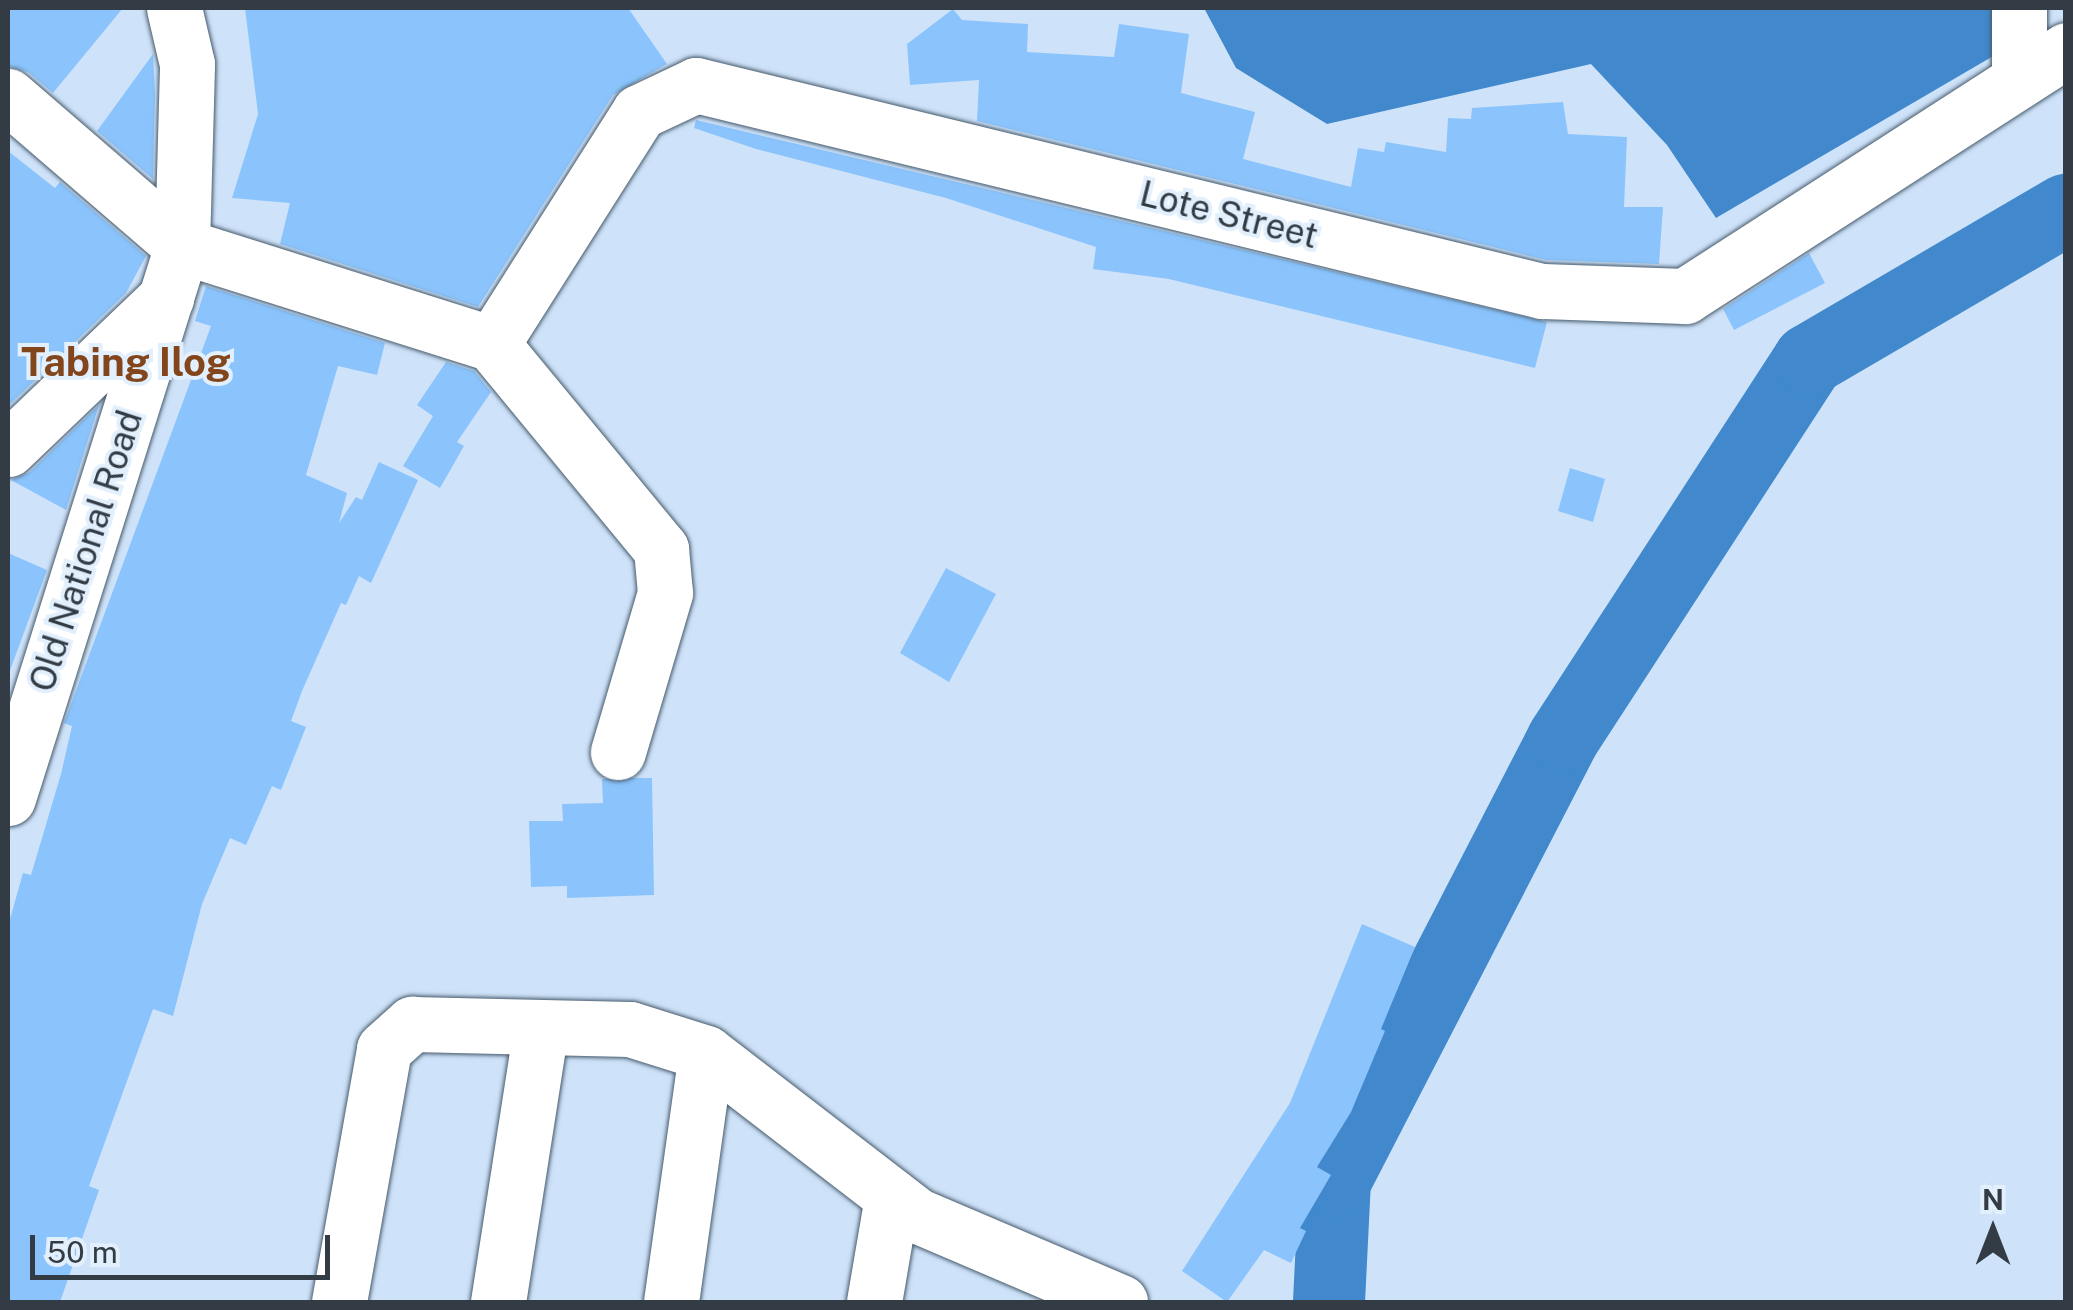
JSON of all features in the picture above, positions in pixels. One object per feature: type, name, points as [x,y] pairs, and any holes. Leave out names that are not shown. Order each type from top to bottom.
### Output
[{"type":"street","name":"Old National Road","points":[[8,798],[182,246],[187,64],[174,8]]},
{"type":"street","points":[[2019,8],[2040,63]]},
{"type":"street","name":"Lote Street","points":[[492,344],[639,112],[696,85],[1542,291],[1685,296],[2040,63]]},
{"type":"street","points":[[8,96],[182,246],[492,344],[662,549],[665,593],[618,752]]},
{"type":"street","points":[[8,449],[166,298]]},
{"type":"street","points":[[340,1302],[384,1049],[412,1024],[630,1029],[706,1053],[892,1197],[950,1231],[1120,1302]]},
{"type":"street","points":[[498,1302],[542,1027]]},
{"type":"street","points":[[671,1302],[706,1053]]},
{"type":"street","points":[[874,1302],[892,1197]]},
{"type":"water","points":[[1204,8],[1992,8],[1995,55],[1716,218],[1667,145],[1591,64],[1327,124],[1236,68]]},
{"type":"building","points":[[8,8],[123,8],[53,93],[28,72],[8,66]]},
{"type":"building","points":[[245,8],[628,8],[667,64],[613,95],[478,307],[280,244],[290,203],[232,198],[258,114]]},
{"type":"building","points":[[953,9],[962,20],[1028,24],[1027,52],[1114,57],[1119,24],[1189,34],[1181,93],[1255,112],[1243,159],[1351,187],[1358,148],[1384,152],[1386,142],[1446,152],[1448,118],[1471,119],[1472,108],[1563,102],[1568,134],[1627,137],[1624,207],[1663,207],[1659,264],[1546,260],[977,121],[979,80],[910,85],[907,44]]},
{"type":"building","points":[[153,54],[155,93],[153,179],[97,131]]},
{"type":"building","points":[[696,120],[1547,322],[1535,368],[1169,279],[1093,269],[1096,247],[946,198],[756,149],[694,128]]},
{"type":"building","points":[[8,151],[55,188],[60,182],[146,256],[126,293],[8,406]]},
{"type":"building","points":[[1809,253],[1825,283],[1734,330],[1723,309]]},
{"type":"building","points":[[206,286],[385,343],[377,375],[338,366],[306,475],[347,493],[339,523],[356,497],[362,500],[379,462],[418,480],[371,583],[359,576],[346,605],[341,603],[302,691],[291,721],[306,727],[281,790],[272,786],[246,845],[230,838],[202,904],[173,1016],[153,1009],[89,1186],[99,1190],[60,1302],[8,1302],[8,926],[23,873],[31,875],[61,774],[72,726],[64,723],[211,326],[195,321]]},
{"type":"building","points":[[446,362],[474,371],[491,392],[457,442],[464,446],[440,488],[403,466],[433,416],[417,405]]},
{"type":"building","points":[[99,405],[66,510],[11,480],[30,472]]},
{"type":"building","points":[[1570,468],[1605,479],[1593,522],[1558,511]]},
{"type":"building","points":[[8,553],[47,570],[8,676]]},
{"type":"building","points":[[946,568],[996,594],[949,682],[900,653]]},
{"type":"building","points":[[652,778],[654,895],[567,898],[567,886],[531,887],[529,821],[563,821],[562,804],[603,803],[602,779]]},
{"type":"building","points":[[1362,924],[1415,947],[1381,1029],[1385,1031],[1351,1112],[1317,1167],[1331,1175],[1300,1228],[1306,1231],[1291,1263],[1264,1250],[1227,1302],[1182,1271],[1290,1103]]},
{"type":"waterway","points":[[1329,1302],[1335,1181],[1563,739],[1809,360],[2066,210]]},
{"type":"district","name":"Tabing Ilog","points":[[126,362]]}]
